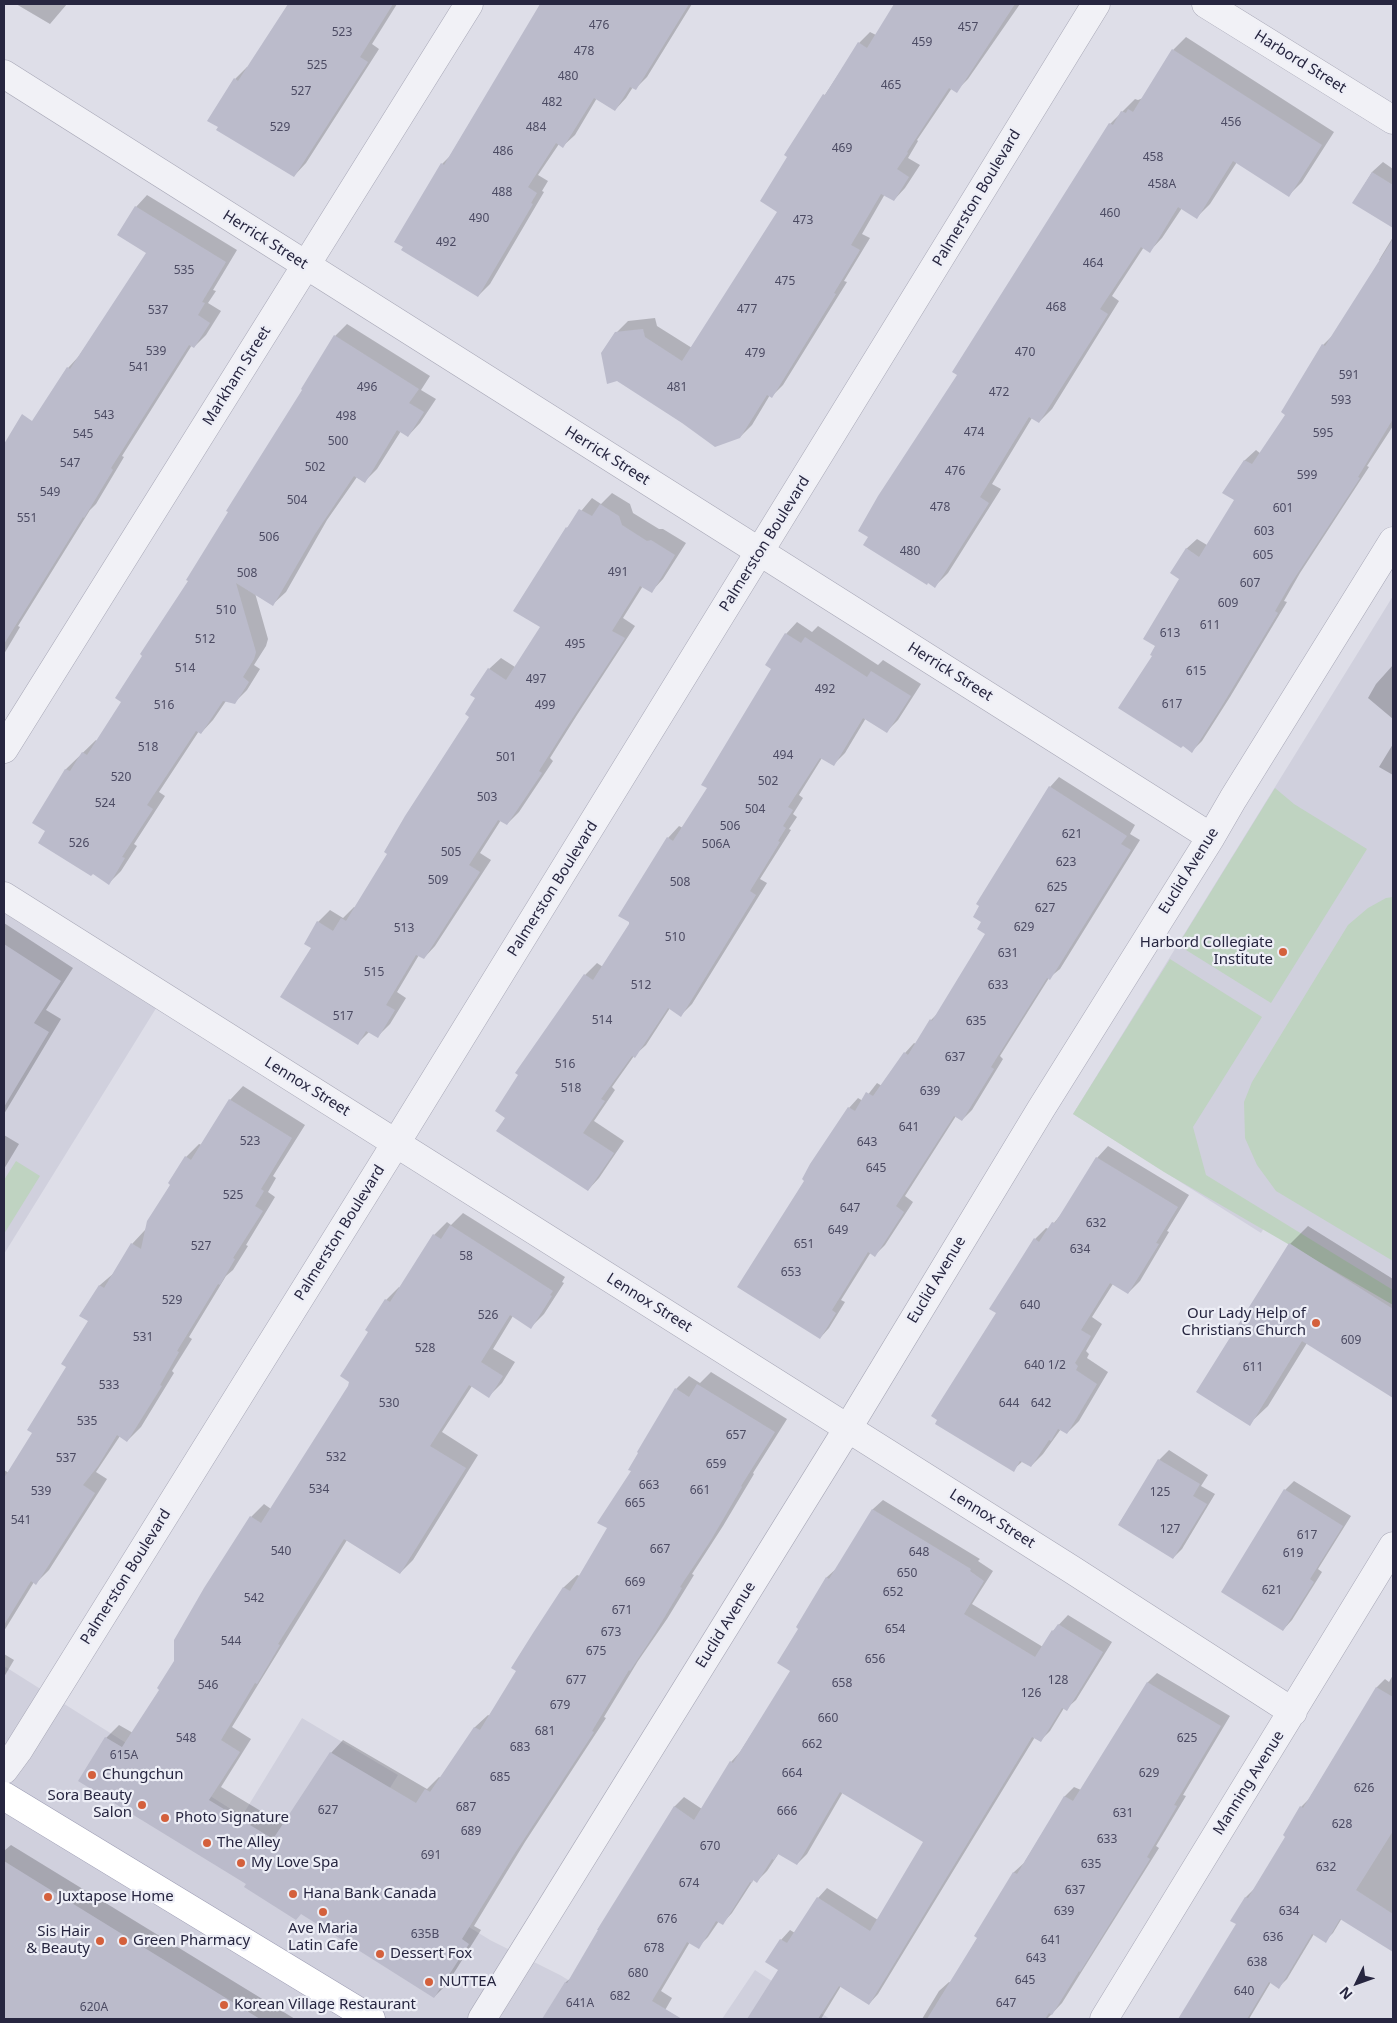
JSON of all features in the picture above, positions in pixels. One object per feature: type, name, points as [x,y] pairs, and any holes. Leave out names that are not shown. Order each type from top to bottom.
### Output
[{"type":"main road","points":[[4,1796],[371,2019]]},
{"type":"street","name":"Markham Street","points":[[4,749],[469,4]]},
{"type":"street","name":"Palmerston Boulevard","points":[[4,1770],[18,1751],[396,1143],[1096,4]]},
{"type":"street","name":"Harbord Street","points":[[1206,4],[1393,120]]},
{"type":"street","name":"Herrick Street","points":[[4,74],[1211,837]]},
{"type":"street","name":"Euclid Avenue","points":[[482,2019],[848,1428],[1041,1109],[1393,541]]},
{"type":"street","name":"Lennox Street","points":[[4,896],[848,1428],[1293,1712]]},
{"type":"street","name":"Manning Avenue","points":[[1104,2019],[1393,1546]]},
{"type":"shaded area","name":"Harbord Collegiate Institute","points":[[1393,596],[1393,1302],[1267,1223],[1261,1233],[1073,1114]]},
{"type":"shaded area","points":[[4,896],[163,997],[4,1254]]},
{"type":"shaded area","points":[[4,1666],[242,1816],[302,1718],[398,1775],[350,1853],[490,1940],[560,1975],[632,2019],[4,2019]]},
{"type":"shaded area","points":[[755,1970],[830,2019],[722,2019]]},
{"type":"green space","points":[[1275,788],[1294,804],[1367,849],[1271,1003],[1178,945]]},
{"type":"green space","points":[[1393,897],[1393,1261],[1276,1191],[1257,1165],[1245,1138],[1244,1102],[1252,1082],[1348,925],[1368,908],[1386,898]]},
{"type":"green space","points":[[1170,959],[1262,1017],[1193,1127],[1206,1175],[1393,1290],[1393,1305],[1164,1172],[1073,1114]]},
{"type":"green space","points":[[16,1161],[40,1176],[4,1234],[4,1180]]},
{"type":"building","points":[[288,4],[393,4],[360,57],[368,62],[294,177],[216,130],[218,127],[207,121],[234,78],[238,81]]},
{"type":"building","points":[[540,4],[689,4],[636,90],[630,87],[615,111],[594,98],[563,148],[556,143],[528,187],[537,193],[531,203],[533,204],[478,297],[401,250],[403,247],[394,242],[441,163],[444,165]]},
{"type":"building","points":[[894,4],[1015,4],[957,93],[949,88],[907,152],[897,169],[909,177],[894,201],[881,194],[851,245],[860,250],[834,293],[836,294],[772,398],[767,395],[740,438],[715,447],[617,381],[607,384],[601,353],[615,332],[643,329],[645,337],[682,361],[777,212],[760,201],[787,157],[784,155],[858,42],[867,48]]},
{"type":"building","points":[[1172,49],[1322,145],[1289,197],[1233,161],[1197,219],[1178,207],[1150,253],[1141,247],[1100,309],[1108,314],[1039,423],[1029,417],[980,497],[989,503],[935,588],[928,583],[927,585],[863,545],[868,537],[858,531],[878,496],[957,375],[952,372],[1109,123],[1113,125],[1121,111],[1126,113],[1128,109],[1133,112]]},
{"type":"building","points":[[1372,172],[1393,185],[1393,228],[1352,203]]},
{"type":"building","points":[[135,206],[226,262],[202,302],[205,303],[198,315],[210,323],[194,348],[189,345],[111,468],[113,470],[84,518],[4,644],[4,444],[22,414],[32,421],[67,367],[70,369],[146,253],[117,235]]},
{"type":"building","points":[[1393,239],[1393,419],[1358,477],[1360,478],[1290,585],[1275,611],[1278,613],[1192,753],[1118,708],[1152,656],[1150,655],[1155,646],[1143,639],[1179,579],[1170,573],[1186,548],[1199,557],[1234,500],[1222,493],[1244,460],[1252,464],[1285,415],[1281,412],[1322,344],[1325,346]]},
{"type":"building","points":[[334,335],[419,389],[409,403],[424,412],[408,437],[397,430],[365,483],[354,476],[315,534],[273,606],[236,583],[256,652],[243,677],[249,682],[235,704],[223,701],[201,734],[196,731],[147,805],[153,809],[122,857],[125,858],[109,885],[38,843],[45,831],[32,823],[65,769],[70,771],[82,752],[87,755],[121,702],[115,698],[142,656],[140,654],[188,581],[186,580],[228,512],[226,511]]},
{"type":"building","points":[[600,504],[619,516],[622,525],[647,541],[651,540],[675,555],[652,593],[640,586],[612,631],[625,638],[566,728],[539,771],[542,773],[507,825],[498,820],[469,865],[480,872],[424,959],[416,955],[386,1005],[395,1010],[378,1038],[366,1031],[358,1045],[280,997],[311,948],[304,944],[317,921],[333,931],[341,918],[346,921],[387,854],[384,852],[405,816],[469,717],[465,714],[475,698],[470,695],[488,668],[506,680],[540,627],[513,611],[579,509],[592,516]]},
{"type":"building","points":[[785,633],[801,643],[805,637],[867,677],[871,671],[911,696],[887,733],[863,718],[834,766],[820,758],[788,807],[793,810],[783,826],[786,828],[778,841],[780,842],[750,891],[756,895],[681,1017],[668,1008],[635,1058],[632,1056],[601,1099],[605,1101],[583,1133],[614,1153],[588,1191],[496,1131],[505,1118],[495,1111],[518,1075],[515,1073],[584,974],[593,980],[629,924],[629,922],[618,916],[667,837],[673,841],[707,788],[701,785],[771,669],[765,665]]},
{"type":"building","points":[[1049,786],[1127,836],[1121,844],[1131,850],[1050,980],[1047,978],[991,1067],[994,1069],[962,1121],[954,1116],[896,1206],[904,1212],[875,1257],[868,1252],[832,1310],[836,1313],[820,1339],[737,1287],[804,1181],[802,1179],[810,1164],[848,1107],[855,1111],[866,1092],[873,1096],[904,1052],[908,1055],[930,1019],[932,1021],[985,934],[977,929],[981,922],[973,917],[979,906],[976,904]]},
{"type":"building","points":[[4,944],[61,981],[34,1023],[49,1032],[4,1107]]},
{"type":"building","points":[[229,1099],[292,1138],[261,1189],[264,1191],[255,1206],[263,1211],[233,1258],[235,1259],[220,1285],[218,1284],[177,1351],[179,1352],[160,1385],[162,1386],[127,1442],[117,1435],[98,1466],[83,1485],[95,1493],[36,1585],[31,1581],[4,1625],[4,1478],[32,1433],[27,1430],[66,1367],[61,1364],[88,1321],[79,1316],[99,1285],[104,1288],[131,1243],[141,1249],[147,1221],[170,1185],[168,1183],[185,1156],[191,1160]]},
{"type":"building","points":[[1096,1157],[1178,1207],[1156,1243],[1159,1244],[1128,1294],[1110,1283],[1081,1330],[1091,1336],[1075,1363],[1078,1366],[1076,1370],[1097,1384],[1067,1434],[1058,1429],[1031,1467],[1020,1461],[1014,1472],[935,1424],[937,1420],[931,1416],[996,1313],[989,1309],[1034,1238],[1039,1242],[1052,1222],[1055,1223]]},
{"type":"building","points":[[450,1225],[553,1291],[550,1295],[552,1296],[531,1329],[510,1315],[481,1362],[503,1376],[489,1398],[469,1385],[430,1446],[466,1468],[400,1574],[344,1539],[221,1740],[240,1752],[209,1800],[273,1839],[330,1752],[416,1803],[425,1789],[430,1792],[474,1727],[480,1730],[516,1671],[511,1668],[533,1633],[563,1587],[570,1591],[607,1528],[597,1523],[631,1471],[628,1470],[637,1452],[675,1388],[689,1397],[697,1384],[775,1432],[741,1486],[711,1540],[680,1587],[682,1588],[655,1633],[629,1670],[592,1731],[594,1732],[513,1856],[462,1939],[469,1944],[434,1998],[301,1914],[296,1920],[244,1887],[246,1884],[78,1781],[105,1737],[122,1747],[159,1690],[157,1688],[174,1661],[174,1640],[204,1588],[250,1516],[261,1523],[348,1386],[349,1382],[340,1376],[368,1332],[365,1330],[385,1299],[390,1302],[433,1234],[441,1239]]},
{"type":"building","name":"Our Lady Help of Christians Church","points":[[1289,1243],[1393,1309],[1393,1398],[1302,1341],[1250,1426],[1196,1392]]},
{"type":"building","points":[[1158,1459],[1200,1484],[1193,1496],[1207,1504],[1173,1559],[1118,1525]]},
{"type":"building","points":[[1284,1489],[1343,1526],[1310,1579],[1314,1582],[1283,1631],[1221,1592]]},
{"type":"building","points":[[872,1509],[971,1569],[970,1571],[984,1581],[964,1614],[1035,1657],[1058,1624],[1103,1652],[1067,1711],[1062,1708],[1041,1742],[1032,1737],[869,2005],[839,1986],[818,2019],[747,2019],[778,1970],[765,1962],[780,1939],[787,1943],[817,1897],[870,1931],[923,1842],[840,1792],[797,1865],[778,1854],[774,1860],[772,1859],[757,1883],[753,1880],[752,1883],[750,1882],[723,1925],[716,1921],[699,1949],[687,1942],[652,2001],[682,2019],[542,2019],[565,1982],[567,1983],[597,1930],[674,1806],[694,1820],[730,1761],[733,1763],[790,1671],[777,1663],[798,1629],[796,1627],[826,1577],[829,1579]]},
{"type":"building","points":[[1147,1682],[1221,1726],[1174,1805],[1177,1806],[1147,1857],[1150,1859],[1052,2015],[1049,2013],[1045,2019],[927,2019],[977,1938],[974,1936],[1013,1872],[1017,1874],[1064,1796],[1073,1801]]},
{"type":"building","points":[[1376,1687],[1393,1697],[1393,1831],[1356,1890],[1393,1914],[1393,1952],[1340,1919],[1326,1943],[1312,1934],[1279,1989],[1269,1982],[1247,2019],[1178,2019],[1236,1924],[1230,1921],[1245,1897],[1248,1898],[1285,1837],[1283,1835],[1300,1806],[1303,1808]]},
{"type":"building","points":[[4,1861],[62,1897],[260,2019],[4,2019]]},
{"type":"place","name":"Harbord Collegiate Institute","points":[[1283,952]]},
{"type":"place","name":"Our Lady Help of Christians Church","points":[[1316,1323]]},
{"type":"place","name":"Chungchun","points":[[92,1775]]},
{"type":"place","name":"Sora Beauty Salon","points":[[142,1805]]},
{"type":"place","name":"Photo Signature","points":[[165,1818]]},
{"type":"place","name":"The Alley","points":[[207,1843]]},
{"type":"place","name":"My Love Spa","points":[[241,1863]]},
{"type":"place","name":"Hana Bank Canada","points":[[293,1894]]},
{"type":"place","name":"Juxtapose Home","points":[[48,1897]]},
{"type":"place","name":"Ave Maria Latin Cafe","points":[[323,1912]]},
{"type":"place","name":"Sis Hair & Beauty","points":[[100,1941]]},
{"type":"place","name":"Green Pharmacy","points":[[123,1941]]},
{"type":"place","name":"Dessert Fox","points":[[380,1954]]},
{"type":"place","name":"NUTTEA","points":[[429,1982]]},
{"type":"place","name":"Korean Village Restaurant","points":[[224,2005]]}]
